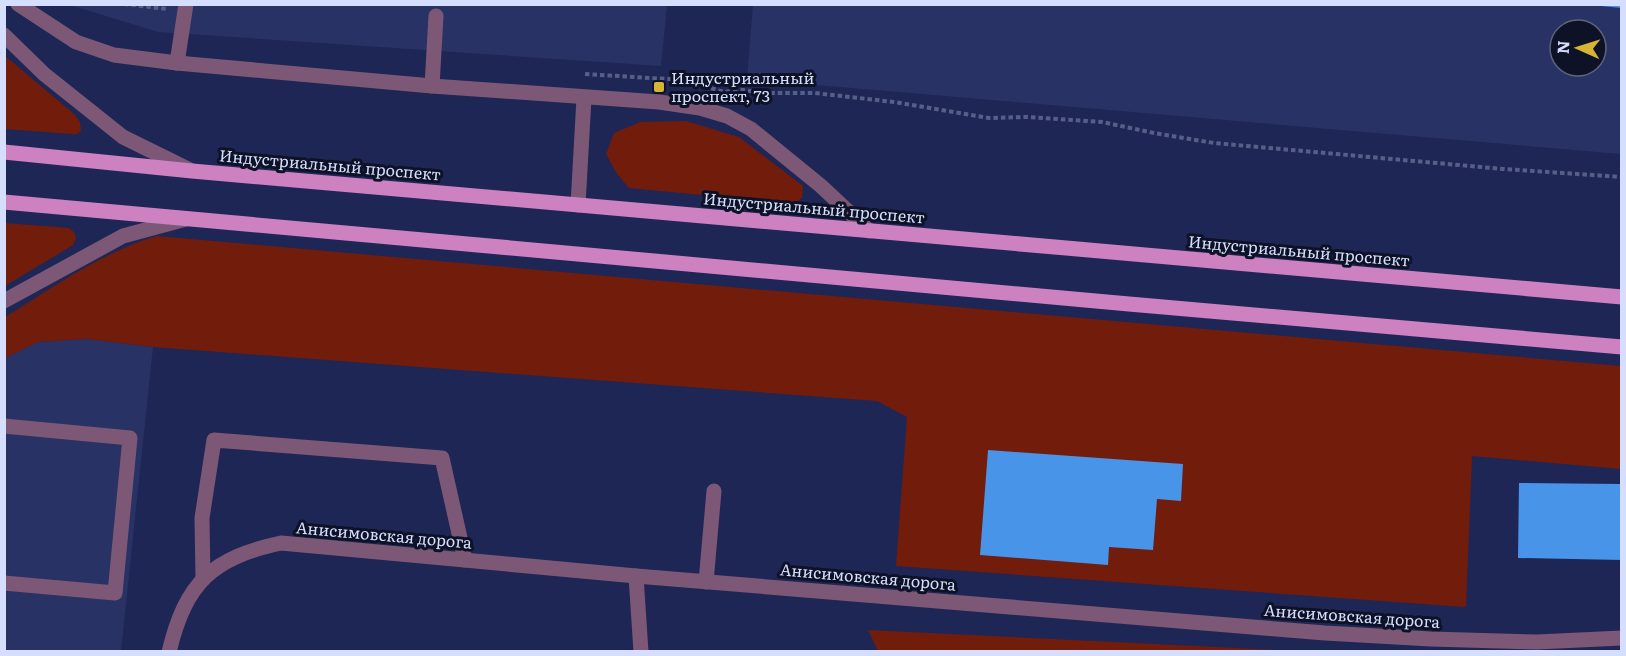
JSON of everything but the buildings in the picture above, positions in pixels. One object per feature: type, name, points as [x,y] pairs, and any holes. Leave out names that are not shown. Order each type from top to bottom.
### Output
[{"type":"main road","name":"Индустриальный проспект","points":[[4,152],[192,171],[1622,297]]},
{"type":"main road","points":[[4,202],[1622,347]]},
{"type":"street","points":[[18,4],[76,42],[114,55],[177,63],[432,86],[658,102],[700,108],[727,116],[751,129],[820,186],[869,231]]},
{"type":"street","points":[[177,63],[186,4]]},
{"type":"street","points":[[432,86],[436,16]]},
{"type":"street","points":[[4,35],[44,74],[123,137],[192,171]]},
{"type":"street","points":[[578,205],[584,98]]},
{"type":"street","points":[[4,301],[123,236],[186,219]]},
{"type":"street","points":[[4,426],[129,438],[115,593],[4,583]]},
{"type":"street","points":[[203,579],[202,518],[214,440],[442,458],[465,560]]},
{"type":"street","points":[[706,582],[714,490]]},
{"type":"street","name":"Анисимовская дорога","points":[[169,651],[184,604],[203,579],[224,561],[252,549],[281,543],[636,576],[1337,634],[1537,642],[1622,639]]},
{"type":"street","points":[[636,576],[641,651]]},
{"type":"path","points":[[124,4],[166,10],[167,4]]},
{"type":"path","points":[[585,74],[683,80],[724,92],[743,90],[765,93],[815,93],[883,100],[989,118],[1027,117],[1102,122],[1214,143],[1503,169],[1622,177]]},
{"type":"shaded area","points":[[70,5],[667,5],[661,66],[158,32]]},
{"type":"shaded area","points":[[753,5],[1621,5],[1621,154],[747,79]]},
{"type":"shaded area","points":[[4,55],[74,114],[80,122],[81,131],[72,134],[5,129]]},
{"type":"shaded area","points":[[686,121],[739,137],[803,186],[802,198],[794,204],[629,188],[617,174],[606,154],[614,133],[640,122]]},
{"type":"shaded area","points":[[5,223],[69,228],[74,232],[76,238],[73,245],[5,286]]},
{"type":"shaded area","points":[[157,236],[1621,366],[1621,469],[1472,456],[1466,607],[896,566],[907,417],[877,401],[153,347],[88,339],[38,342],[5,358],[5,317],[98,261]]},
{"type":"shaded area","points":[[88,339],[153,347],[121,651],[5,652],[5,358],[38,342]]},
{"type":"shaded area","points":[[868,630],[1297,651],[878,651]]},
{"type":"place","name":"Индустриальный проспект, 73","points":[[659,87]]}]
